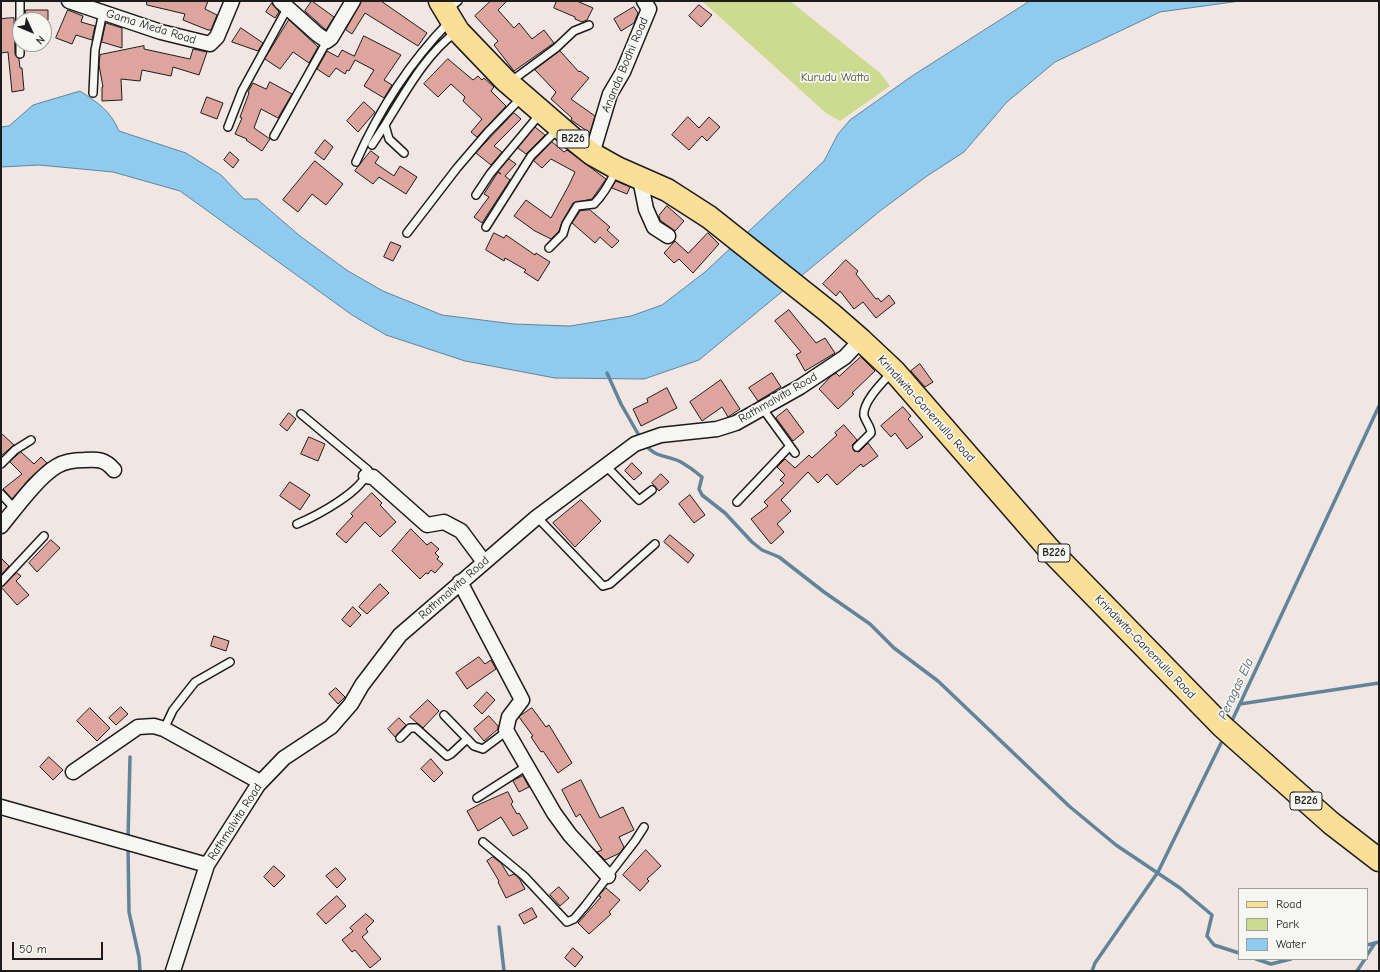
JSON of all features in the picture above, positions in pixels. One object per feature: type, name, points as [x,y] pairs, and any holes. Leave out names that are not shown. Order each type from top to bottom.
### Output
[{"type":"main road","name":"Krindiwita-Ganemulla Road","points":[[451,13],[516,90],[592,154],[617,168],[667,190],[708,217],[830,313],[861,340],[894,371],[1049,549],[1230,733],[1332,823],[1379,860]]},
{"type":"street","name":"Gama Meda Road","points":[[69,1],[161,32],[210,44],[217,37],[232,1]]},
{"type":"street","points":[[284,4],[317,34],[327,41],[331,38],[353,1]]},
{"type":"street","name":"Ananda Bodhi Road","points":[[592,154],[610,94],[623,72],[649,10],[644,1]]},
{"type":"street","points":[[640,179],[646,209],[654,227],[668,236]]},
{"type":"street","name":"Rathmalvita Road","points":[[173,971],[207,865],[260,782],[284,758],[331,727],[351,704],[362,685],[400,635],[536,517],[640,442],[661,435],[718,429],[736,423],[763,409],[845,357],[861,340]]},
{"type":"street","points":[[1,526],[48,473],[57,466],[76,460],[96,459],[107,462],[114,470]]},
{"type":"street","points":[[366,476],[373,477],[427,524],[444,522],[461,531],[484,562]]},
{"type":"street","points":[[460,582],[522,700],[509,717],[507,731],[554,813],[570,835],[608,876]]},
{"type":"street","points":[[73,772],[138,727],[154,726],[164,729],[260,782]]},
{"type":"street","points":[[1,806],[207,865]]},
{"type":"lane","points":[[20,1],[20,12]]},
{"type":"lane","points":[[228,127],[242,91],[284,4]]},
{"type":"lane","points":[[93,92],[95,50],[103,12]]},
{"type":"lane","points":[[372,145],[411,84],[444,41],[451,13]]},
{"type":"lane","points":[[356,162],[373,128],[402,79],[451,13]]},
{"type":"lane","points":[[407,233],[462,162],[487,133],[516,90],[574,31],[589,25]]},
{"type":"lane","points":[[274,136],[327,41]]},
{"type":"lane","points":[[476,196],[490,174],[542,112]]},
{"type":"lane","points":[[385,125],[389,139],[404,153]]},
{"type":"lane","points":[[486,227],[531,156],[559,127]]},
{"type":"lane","points":[[549,248],[563,234],[566,224],[577,206],[594,204],[600,198],[617,168]]},
{"type":"lane","points":[[857,447],[872,434],[864,416],[865,407],[874,392],[894,371]]},
{"type":"lane","points":[[763,409],[795,453]]},
{"type":"lane","points":[[297,524],[319,514],[353,490],[366,476],[368,470],[301,414]]},
{"type":"lane","points":[[1,464],[15,450],[31,440]]},
{"type":"lane","points":[[737,502],[790,446]]},
{"type":"lane","points":[[606,466],[639,500],[652,490]]},
{"type":"lane","points":[[1,494],[15,509]]},
{"type":"lane","points":[[536,517],[603,586],[610,584],[655,544]]},
{"type":"lane","points":[[1,582],[44,536]]},
{"type":"lane","points":[[164,729],[173,710],[195,682],[230,662]]},
{"type":"lane","points":[[444,716],[474,746],[483,749],[507,731]]},
{"type":"lane","points":[[400,738],[410,728],[416,728],[447,756],[467,739]]},
{"type":"lane","points":[[477,798],[527,766]]},
{"type":"lane","points":[[483,842],[524,876],[567,922],[574,919],[635,842],[644,826]]},
{"type":"green space","name":"Kurudu Watta","points":[[702,1],[790,1],[880,73],[890,86],[840,121],[826,113]]},
{"type":"water","points":[[1030,1],[1240,1],[1160,12],[1055,62],[1007,102],[964,152],[927,176],[880,211],[699,360],[644,379],[555,378],[465,361],[386,335],[352,315],[180,191],[113,172],[39,165],[1,167],[1,127],[9,126],[33,105],[80,91],[98,103],[107,112],[119,131],[186,153],[221,175],[244,199],[257,199],[300,236],[348,271],[383,291],[442,315],[514,324],[570,326],[631,316],[662,305],[705,272],[824,161],[838,134],[850,120],[912,76]]},
{"type":"building","points":[[147,1],[208,1],[205,9],[217,15],[211,30],[208,30],[183,20],[185,14],[147,5]]},
{"type":"building","points":[[312,1],[334,17],[326,30],[305,11]]},
{"type":"building","points":[[361,1],[381,1],[427,33],[418,46],[365,13],[352,34],[346,30]]},
{"type":"building","points":[[491,1],[507,1],[498,10],[514,28],[519,23],[532,39],[544,30],[554,43],[514,71],[494,45],[498,41],[475,16]]},
{"type":"building","points":[[557,1],[577,1],[593,8],[587,20],[582,22],[575,19],[575,17],[554,8]]},
{"type":"building","points":[[272,3],[279,12],[275,18],[266,12]]},
{"type":"building","points":[[699,5],[712,15],[701,27],[689,16]]},
{"type":"building","points":[[634,7],[638,13],[634,23],[621,31],[614,19]]},
{"type":"building","points":[[26,10],[48,10],[48,12],[26,12]]},
{"type":"building","points":[[68,10],[83,16],[81,22],[95,26],[92,40],[76,35],[72,44],[56,38]]},
{"type":"building","points":[[12,18],[12,52],[15,52],[19,59],[20,68],[22,68],[24,90],[12,92],[8,52],[1,53],[1,19]]},
{"type":"building","points":[[289,20],[318,47],[309,63],[293,52],[280,69],[265,59]]},
{"type":"building","points":[[106,23],[122,28],[122,48],[102,42]]},
{"type":"building","points":[[241,28],[263,43],[258,51],[232,42]]},
{"type":"building","points":[[364,36],[401,55],[384,80],[392,85],[384,98],[364,86],[374,70],[355,60],[349,71],[347,70],[345,74],[336,68],[329,77],[317,69],[327,51],[338,57],[342,50],[354,56]]},
{"type":"building","points":[[144,46],[144,49],[190,59],[193,49],[207,52],[199,75],[173,67],[171,76],[142,70],[140,81],[121,79],[122,100],[102,101],[103,87],[99,65],[100,55]]},
{"type":"building","points":[[560,51],[579,72],[580,71],[589,78],[571,99],[595,116],[590,133],[571,120],[572,118],[551,99],[556,92],[535,70]]},
{"type":"building","points":[[448,59],[473,80],[478,76],[482,80],[484,78],[494,87],[491,91],[506,106],[477,137],[471,132],[482,119],[463,101],[465,97],[451,84],[438,97],[424,84]]},
{"type":"building","points":[[270,82],[292,94],[278,118],[261,109],[254,128],[270,139],[262,151],[246,140],[247,139],[235,134],[242,118],[240,117],[249,93],[248,92],[253,83],[266,89]]},
{"type":"building","points":[[207,97],[223,103],[217,119],[201,113]]},
{"type":"building","points":[[364,102],[375,112],[358,132],[347,121]]},
{"type":"building","points":[[514,113],[521,119],[494,146],[502,152],[491,165],[476,153]]},
{"type":"building","points":[[688,117],[699,128],[709,117],[720,127],[707,141],[702,136],[689,150],[672,135]]},
{"type":"building","points":[[535,127],[545,135],[526,154],[518,148]]},
{"type":"building","points":[[325,140],[333,147],[324,160],[315,153]]},
{"type":"building","points":[[552,142],[564,152],[567,150],[606,179],[592,199],[573,203],[562,222],[559,231],[551,239],[535,231],[514,216],[526,200],[551,218],[569,185],[575,172],[551,159],[542,168],[534,161]]},
{"type":"building","points":[[371,151],[379,157],[375,163],[394,176],[400,166],[417,177],[406,194],[379,177],[373,184],[355,171]]},
{"type":"building","points":[[230,152],[239,160],[233,168],[224,160]]},
{"type":"building","points":[[509,159],[516,164],[505,176],[510,180],[482,223],[474,217],[489,197],[484,194],[498,172]]},
{"type":"building","points":[[315,161],[343,184],[326,205],[312,194],[298,212],[283,200]]},
{"type":"building","points":[[616,181],[630,187],[627,194],[612,188]]},
{"type":"building","points":[[667,206],[684,221],[675,231],[660,220],[659,216]]},
{"type":"building","points":[[590,210],[610,227],[607,230],[619,241],[612,248],[600,237],[595,243],[572,223],[580,211]]},
{"type":"building","points":[[494,233],[504,238],[506,235],[535,255],[536,253],[550,262],[538,281],[524,272],[526,270],[505,258],[504,261],[486,250]]},
{"type":"building","points":[[708,233],[719,244],[693,273],[679,259],[674,263],[664,253],[675,241],[688,253]]},
{"type":"building","points":[[391,242],[401,246],[393,261],[384,257]]},
{"type":"building","points":[[846,260],[858,271],[856,274],[876,299],[878,298],[881,302],[889,295],[895,303],[876,318],[863,302],[854,309],[840,291],[836,296],[823,284]]},
{"type":"building","points":[[789,310],[816,343],[825,338],[835,353],[805,371],[796,355],[801,352],[775,321]]},
{"type":"building","points":[[861,357],[875,371],[838,409],[819,389],[831,376],[836,373],[839,376]]},
{"type":"building","points":[[920,364],[933,382],[925,387],[911,371]]},
{"type":"building","points":[[772,373],[781,387],[758,401],[749,388]]},
{"type":"building","points":[[721,380],[740,409],[728,417],[722,407],[702,421],[690,402]]},
{"type":"building","points":[[667,388],[677,408],[641,426],[633,409],[648,402],[647,399]]},
{"type":"building","points":[[903,407],[911,416],[908,419],[923,437],[907,449],[895,433],[891,437],[881,426]]},
{"type":"building","points":[[787,409],[804,432],[793,441],[776,418]]},
{"type":"building","points":[[289,413],[296,419],[287,431],[280,425]]},
{"type":"building","points":[[844,425],[857,440],[852,445],[854,451],[859,452],[868,443],[878,456],[863,467],[861,464],[837,485],[827,474],[818,483],[808,472],[781,500],[791,511],[777,524],[784,532],[771,544],[751,519],[768,506],[764,502],[784,483],[780,480],[785,475],[777,467],[785,459],[795,468],[809,455],[812,458],[837,435],[835,433]]},
{"type":"building","points":[[1,433],[14,445],[2,455],[1,454]]},
{"type":"building","points":[[309,437],[325,444],[318,461],[301,454]]},
{"type":"building","points":[[21,452],[34,464],[41,457],[47,463],[29,479],[12,499],[3,489],[22,474],[10,462]]},
{"type":"building","points":[[632,463],[642,473],[634,480],[625,471]]},
{"type":"building","points":[[661,474],[669,482],[659,491],[652,483]]},
{"type":"building","points":[[290,482],[310,495],[300,510],[280,496]]},
{"type":"building","points":[[372,493],[382,503],[380,505],[396,522],[380,537],[365,522],[346,543],[336,534],[353,516],[351,514]]},
{"type":"building","points":[[690,495],[705,515],[694,523],[679,504]]},
{"type":"building","points":[[581,500],[601,521],[575,547],[553,523]]},
{"type":"building","points":[[411,529],[427,545],[431,542],[439,549],[435,553],[439,557],[437,559],[443,564],[435,573],[431,570],[420,579],[392,551]]},
{"type":"building","points":[[670,535],[694,555],[688,563],[664,542]]},
{"type":"building","points":[[51,540],[60,548],[37,572],[29,563]]},
{"type":"building","points":[[1,558],[9,566],[1,575]]},
{"type":"building","points":[[17,573],[21,576],[16,581],[29,595],[17,605],[1,587]]},
{"type":"building","points":[[380,584],[389,593],[367,614],[359,607]]},
{"type":"building","points":[[353,607],[361,615],[350,627],[342,620]]},
{"type":"building","points":[[214,636],[229,641],[226,651],[211,646]]},
{"type":"building","points":[[479,657],[485,664],[491,660],[496,669],[467,689],[456,673]]},
{"type":"building","points":[[336,688],[345,697],[338,704],[329,694]]},
{"type":"building","points":[[487,692],[495,700],[482,714],[474,706]]},
{"type":"building","points":[[428,700],[439,711],[423,728],[410,717]]},
{"type":"building","points":[[121,707],[128,714],[116,725],[109,718]]},
{"type":"building","points":[[90,708],[110,728],[97,741],[77,721]]},
{"type":"building","points":[[532,708],[546,727],[549,725],[572,763],[558,773],[543,751],[541,752],[531,737],[533,736],[519,717]]},
{"type":"building","points":[[489,716],[498,726],[498,729],[484,741],[474,729]]},
{"type":"building","points":[[399,718],[406,725],[395,737],[388,729]]},
{"type":"building","points":[[49,757],[63,770],[53,780],[40,767]]},
{"type":"building","points":[[431,759],[443,773],[434,782],[421,769]]},
{"type":"building","points":[[523,776],[529,787],[519,792],[513,781]]},
{"type":"building","points":[[581,780],[600,818],[623,807],[634,830],[619,837],[624,847],[620,853],[605,860],[597,852],[602,850],[580,814],[576,817],[562,790]]},
{"type":"building","points":[[508,792],[513,802],[511,804],[517,814],[519,813],[528,828],[513,836],[501,817],[478,831],[467,811]]},
{"type":"building","points":[[646,850],[661,866],[647,879],[649,881],[640,891],[623,875]]},
{"type":"building","points":[[493,857],[501,863],[509,876],[514,874],[519,878],[525,889],[506,898],[498,882],[499,881],[487,861]]},
{"type":"building","points":[[274,866],[285,876],[274,887],[264,877]]},
{"type":"building","points":[[336,868],[346,879],[337,888],[326,876]]},
{"type":"building","points":[[559,887],[569,898],[560,906],[550,895]]},
{"type":"building","points":[[606,888],[620,900],[609,912],[611,914],[589,934],[578,923],[601,897],[599,896]]},
{"type":"building","points":[[337,896],[346,906],[326,924],[317,914]]},
{"type":"building","points":[[532,908],[537,917],[524,924],[519,915]]},
{"type":"building","points":[[366,914],[374,921],[366,929],[368,932],[362,937],[381,959],[370,968],[355,950],[352,952],[342,940],[353,931],[350,928]]},
{"type":"building","points":[[573,948],[583,957],[575,967],[565,958]]},
{"type":"waterway","points":[[607,373],[621,404],[641,439]]},
{"type":"waterway","name":"Peragas Ela","points":[[1230,725],[1379,406]]},
{"type":"waterway","points":[[645,444],[653,452],[681,462],[702,477],[699,489],[702,495],[725,513],[752,542],[762,550],[779,557],[824,592],[870,624],[894,648],[938,681],[1069,806],[1116,845],[1180,888],[1212,915],[1207,936],[1214,945],[1238,953]]},
{"type":"waterway","points":[[1240,704],[1379,683]]},
{"type":"waterway","name":"Peragas Ela","points":[[1092,971],[1095,963],[1158,872],[1224,737]]},
{"type":"waterway","points":[[128,840],[130,757]]},
{"type":"waterway","points":[[128,846],[129,912],[139,957],[140,971]]},
{"type":"waterway","points":[[499,927],[504,971]]},
{"type":"waterway","points":[[1368,954],[1375,943],[1379,942]]},
{"type":"waterway","points":[[1368,945],[1375,943]]},
{"type":"waterway","points":[[1259,960],[1271,964],[1287,960]]},
{"type":"waterway","points":[[1357,971],[1364,960]]}]
